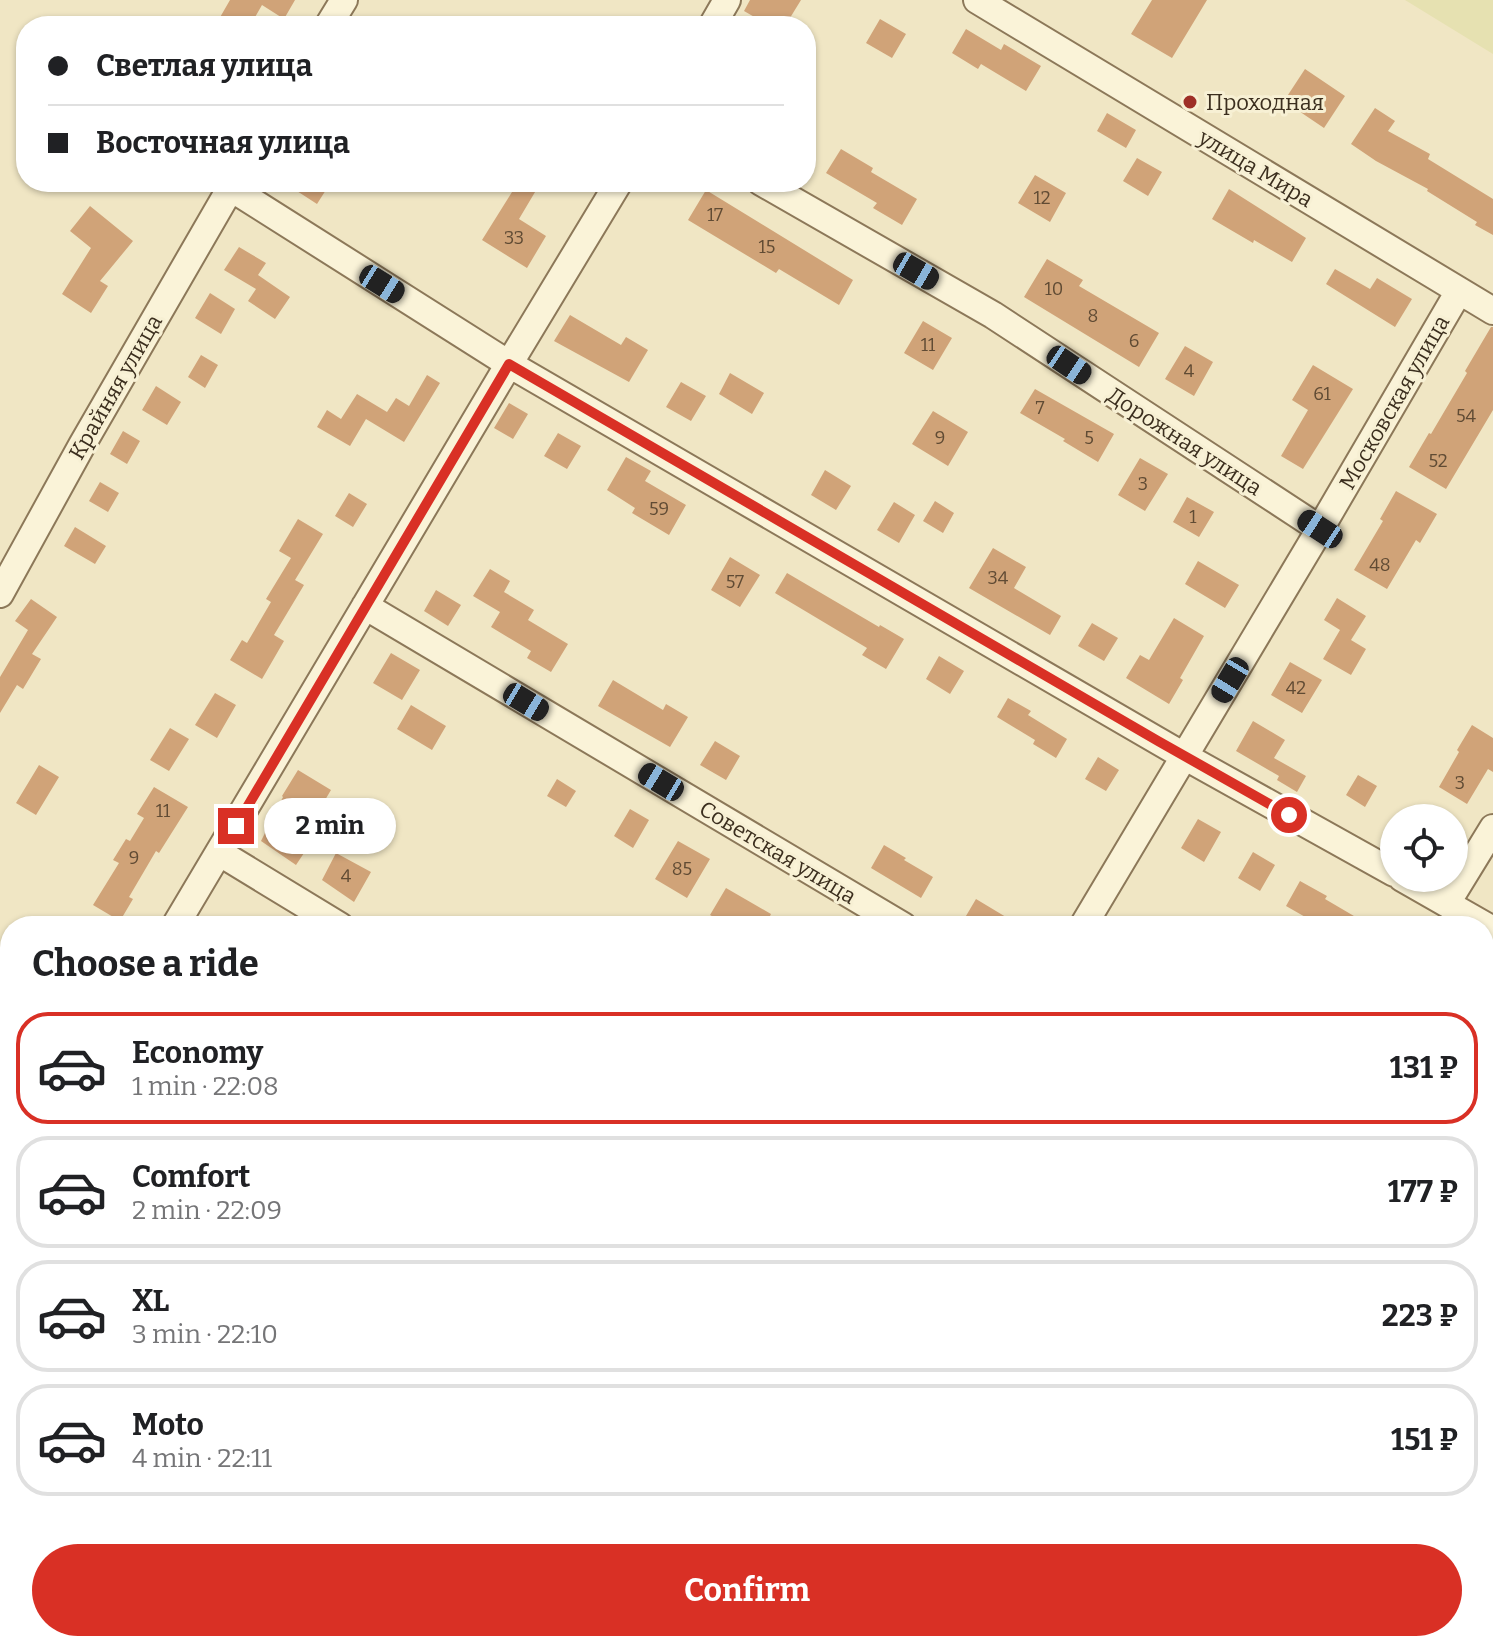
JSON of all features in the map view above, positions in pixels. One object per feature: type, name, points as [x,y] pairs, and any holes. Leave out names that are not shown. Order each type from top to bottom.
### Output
[{"type":"street","name":"улица Мира","points":[[977,0],[1493,311]]},
{"type":"street","name":"Крайняя улица","points":[[0,594],[82,445],[229,192]]},
{"type":"street","points":[[244,192],[509,364],[1184,756],[1380,865]]},
{"type":"street","points":[[181,916],[613,192]]},
{"type":"street","name":"Дорожная улица","points":[[778,192],[993,315],[1320,529]]},
{"type":"street","name":"Московская улица","points":[[1089,916],[1459,291]]},
{"type":"street","name":"Советская улица","points":[[365,606],[886,916]]},
{"type":"street","points":[[1447,903],[1493,828]]},
{"type":"street","points":[[220,853],[324,916]]},
{"type":"street","points":[[1427,892],[1469,916]]},
{"type":"shaded area","points":[[1405,0],[1493,0],[1493,54]]},
{"type":"building","points":[[230,0],[295,0],[286,16],[279,16],[262,5],[256,16],[221,16]]},
{"type":"building","points":[[750,0],[801,0],[791,16],[753,16],[744,11]]},
{"type":"building","points":[[1152,0],[1207,0],[1172,58],[1131,34]]},
{"type":"building","points":[[880,19],[906,34],[892,58],[866,43]]},
{"type":"building","points":[[966,29],[1001,50],[1004,44],[1041,66],[1026,91],[981,64],[978,69],[952,53]]},
{"type":"building","points":[[1305,69],[1345,96],[1324,128],[1284,101]]},
{"type":"building","points":[[1375,108],[1395,121],[1388,131],[1430,154],[1428,159],[1493,199],[1493,235],[1428,189],[1351,144]]},
{"type":"building","points":[[1107,113],[1136,130],[1126,148],[1097,131]]},
{"type":"building","points":[[841,149],[873,168],[871,172],[917,199],[902,225],[873,208],[877,203],[826,173]]},
{"type":"building","points":[[1137,158],[1162,172],[1148,196],[1123,181]]},
{"type":"building","points":[[1035,175],[1066,193],[1050,222],[1018,203]]},
{"type":"building","points":[[1229,189],[1306,238],[1292,262],[1212,219]]},
{"type":"building","points":[[298,192],[325,192],[317,204]]},
{"type":"building","points":[[512,192],[535,192],[519,219],[546,236],[527,268],[482,240]]},
{"type":"building","points":[[705,192],[709,192],[853,280],[839,305],[779,269],[776,273],[688,220]]},
{"type":"building","points":[[90,206],[133,241],[100,281],[108,286],[91,313],[62,294],[91,248],[70,231]]},
{"type":"building","points":[[239,247],[266,263],[258,275],[290,297],[275,319],[248,301],[256,289],[224,270]]},
{"type":"building","points":[[1047,259],[1083,280],[1079,286],[1159,333],[1139,367],[1024,297]]},
{"type":"building","points":[[1335,269],[1370,289],[1377,278],[1412,299],[1395,327],[1326,284]]},
{"type":"building","points":[[210,293],[235,309],[221,334],[195,318]]},
{"type":"building","points":[[570,315],[621,345],[626,337],[648,350],[629,382],[554,341]]},
{"type":"building","points":[[923,321],[952,338],[933,370],[904,353]]},
{"type":"building","points":[[1491,327],[1493,410],[1446,489],[1409,467],[1467,373],[1465,371]]},
{"type":"building","points":[[1185,346],[1213,362],[1194,396],[1165,379]]},
{"type":"building","points":[[201,355],[218,365],[205,388],[188,377]]},
{"type":"building","points":[[1313,365],[1353,389],[1303,469],[1281,456],[1308,410],[1292,400]]},
{"type":"building","points":[[730,373],[764,393],[752,414],[719,394]]},
{"type":"building","points":[[427,375],[440,383],[404,442],[366,419],[350,446],[317,427],[327,410],[341,419],[357,394],[387,412],[396,398],[409,406]]},
{"type":"building","points":[[681,382],[706,396],[691,421],[666,407]]},
{"type":"building","points":[[156,386],[181,402],[167,425],[142,410]]},
{"type":"building","points":[[1035,389],[1114,434],[1098,462],[1020,413]]},
{"type":"building","points":[[509,403],[528,414],[513,439],[494,428]]},
{"type":"building","points":[[933,411],[968,432],[948,466],[912,444]]},
{"type":"building","points":[[123,431],[140,441],[127,464],[110,454]]},
{"type":"building","points":[[558,433],[581,446],[567,469],[544,456]]},
{"type":"building","points":[[626,457],[651,471],[645,481],[686,505],[669,535],[632,513],[635,508],[607,490]]},
{"type":"building","points":[[1140,458],[1168,474],[1145,511],[1118,495]]},
{"type":"building","points":[[825,470],[851,486],[836,510],[811,495]]},
{"type":"building","points":[[100,482],[119,493],[108,512],[89,501]]},
{"type":"building","points":[[1396,491],[1437,514],[1420,543],[1416,540],[1387,589],[1354,570],[1383,521],[1380,519]]},
{"type":"building","points":[[349,493],[367,504],[353,527],[335,516]]},
{"type":"building","points":[[1187,497],[1214,512],[1199,537],[1173,522]]},
{"type":"building","points":[[935,501],[954,513],[943,533],[923,521]]},
{"type":"building","points":[[894,502],[915,515],[899,543],[877,530]]},
{"type":"building","points":[[298,519],[323,534],[295,580],[304,585],[274,635],[284,641],[262,679],[230,660],[242,640],[247,643],[271,602],[266,599],[291,558],[279,551]]},
{"type":"building","points":[[75,527],[106,546],[95,564],[64,546]]},
{"type":"building","points":[[993,548],[1026,567],[1014,588],[1061,616],[1050,635],[969,588]]},
{"type":"building","points":[[730,557],[760,575],[740,607],[711,590]]},
{"type":"building","points":[[1198,561],[1239,585],[1225,608],[1185,584]]},
{"type":"building","points":[[490,569],[510,581],[504,592],[534,610],[528,620],[568,644],[551,672],[527,658],[531,651],[491,627],[500,612],[473,596]]},
{"type":"building","points":[[787,573],[904,639],[886,669],[862,655],[867,648],[775,593]]},
{"type":"building","points":[[436,590],[461,605],[448,626],[424,611]]},
{"type":"building","points":[[1337,598],[1366,616],[1351,640],[1366,649],[1351,675],[1323,659],[1340,630],[1324,620]]},
{"type":"building","points":[[31,599],[57,617],[32,654],[41,659],[23,689],[17,685],[0,713],[0,677],[28,630],[15,621]]},
{"type":"building","points":[[1174,618],[1204,636],[1169,704],[1126,678],[1140,655],[1149,660]]},
{"type":"building","points":[[1092,623],[1118,638],[1104,661],[1078,646]]},
{"type":"building","points":[[391,653],[420,670],[402,700],[373,683]]},
{"type":"building","points":[[939,656],[964,671],[950,694],[926,679]]},
{"type":"building","points":[[1290,662],[1322,680],[1302,713],[1271,695]]},
{"type":"building","points":[[613,680],[663,710],[666,704],[688,717],[670,747],[598,706]]},
{"type":"building","points":[[215,693],[236,705],[217,738],[195,725]]},
{"type":"building","points":[[1008,698],[1031,711],[1028,715],[1067,739],[1056,758],[1033,744],[1035,740],[997,717]]},
{"type":"building","points":[[411,705],[446,726],[432,750],[397,729]]},
{"type":"building","points":[[1253,721],[1285,740],[1274,758],[1306,776],[1297,792],[1277,780],[1279,776],[1236,751]]},
{"type":"building","points":[[1472,725],[1493,738],[1493,772],[1488,769],[1467,804],[1439,787],[1459,752],[1457,750]]},
{"type":"building","points":[[170,728],[189,739],[169,771],[150,760]]},
{"type":"building","points":[[715,741],[740,756],[726,780],[700,765]]},
{"type":"building","points":[[1098,757],[1119,770],[1106,791],[1085,779]]},
{"type":"building","points":[[39,765],[59,777],[36,815],[16,803]]},
{"type":"building","points":[[298,770],[331,790],[309,827],[318,832],[296,865],[261,841]]},
{"type":"building","points":[[1358,775],[1377,786],[1365,807],[1346,795]]},
{"type":"building","points":[[557,779],[576,791],[566,807],[547,796]]},
{"type":"building","points":[[154,787],[188,807],[159,853],[156,851],[129,897],[133,899],[123,916],[112,916],[93,905],[119,863],[113,860],[144,818],[137,814]]},
{"type":"building","points":[[630,809],[649,820],[633,848],[614,836]]},
{"type":"building","points":[[1198,819],[1221,832],[1204,862],[1181,848]]},
{"type":"building","points":[[678,841],[710,859],[687,898],[655,879]]},
{"type":"building","points":[[884,845],[933,877],[921,898],[871,868]]},
{"type":"building","points":[[1253,852],[1275,865],[1260,891],[1238,878]]},
{"type":"building","points":[[336,853],[371,872],[354,902],[322,880]]},
{"type":"building","points":[[1300,881],[1354,916],[1304,916],[1286,906]]},
{"type":"building","points":[[726,888],[771,914],[770,916],[710,915]]},
{"type":"building","points":[[976,899],[1004,916],[966,916]]},
{"type":"place","name":"Проходная","points":[[1190,102]]},
{"type":"route","points":[[236,826],[509,364],[1289,815]]}]
